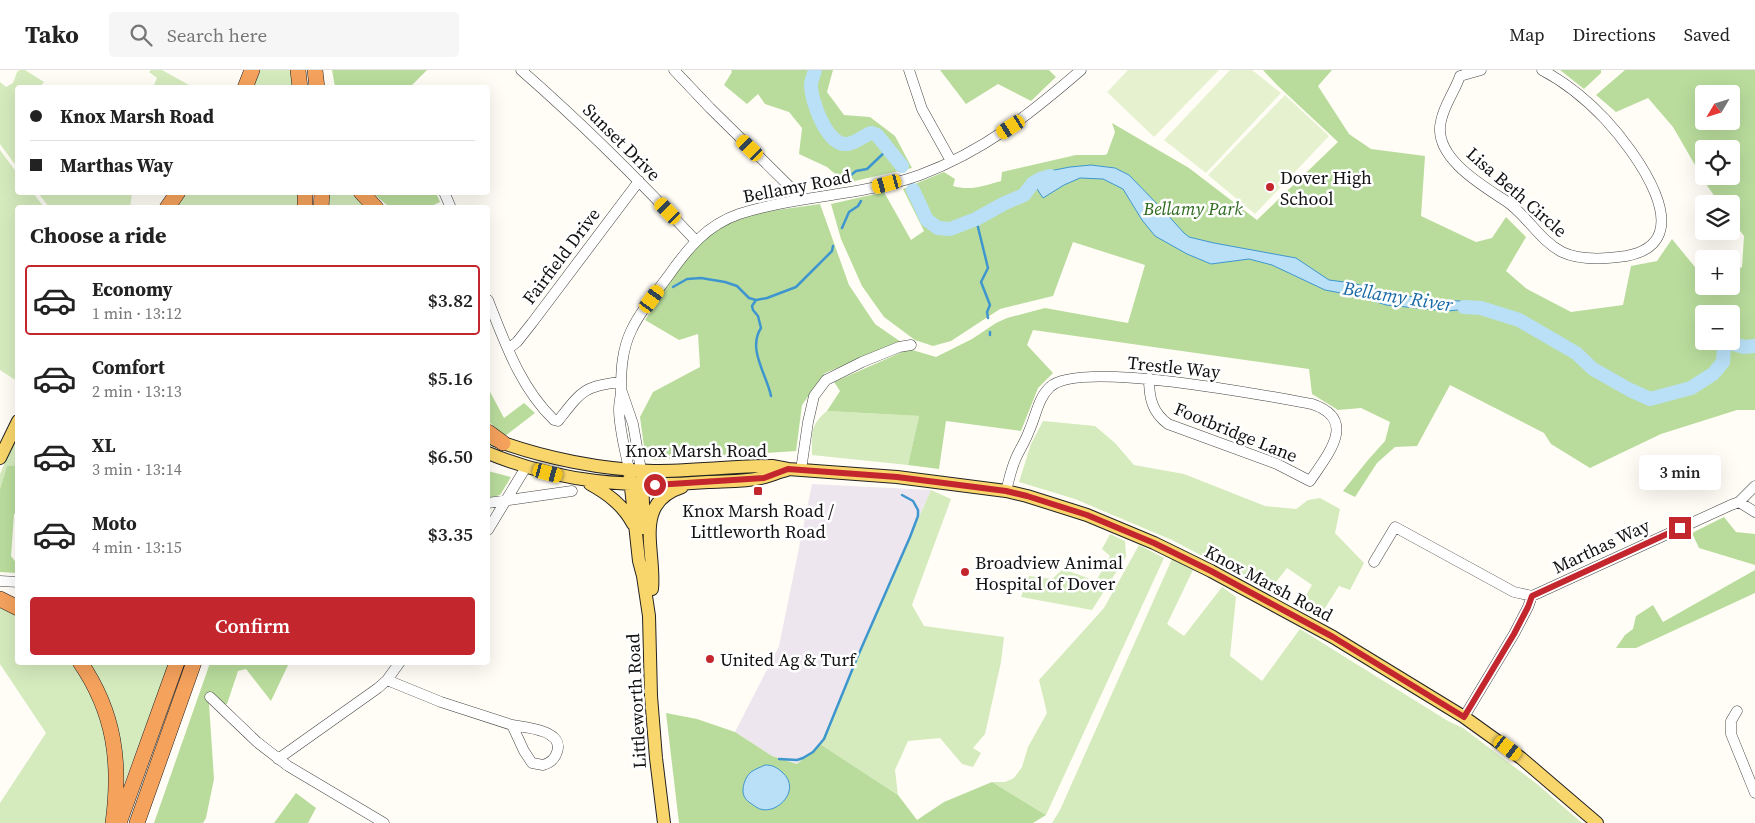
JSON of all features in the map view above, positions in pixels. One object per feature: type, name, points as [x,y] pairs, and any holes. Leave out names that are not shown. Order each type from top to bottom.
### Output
[{"type":"highway","points":[[246,85],[252,70]]},
{"type":"highway","points":[[298,70],[300,85]]},
{"type":"highway","points":[[364,195],[373,205]]},
{"type":"highway","points":[[490,433],[503,443]]},
{"type":"highway","points":[[0,599],[15,606]]},
{"type":"highway","points":[[82,665],[101,699],[114,742],[117,771],[113,823]]},
{"type":"highway","points":[[120,823],[176,665]]},
{"type":"highway","points":[[136,823],[193,665]]},
{"type":"main road","points":[[0,458],[15,427]]},
{"type":"main road","name":"Knox Marsh Road","points":[[490,438],[552,458],[577,463],[635,470],[772,466],[794,470],[897,477],[1006,491],[1087,515],[1154,543],[1211,571],[1333,637],[1464,717],[1521,758],[1597,823]]},
{"type":"main road","name":"Knox Marsh Road","points":[[490,454],[548,473],[586,481],[637,485],[764,478],[794,470]]},
{"type":"main road","name":"Littleworth Road","points":[[635,470],[645,547],[643,576]]},
{"type":"main road","points":[[586,481],[608,494],[625,511],[636,530]]},
{"type":"main road","points":[[648,616],[652,584],[650,541],[652,514],[657,503],[664,496],[696,483]]},
{"type":"main road","name":"Littleworth Road","points":[[637,485],[636,530],[648,616],[655,749],[664,823]]},
{"type":"street","name":"Sunset Drive","points":[[521,70],[565,108],[696,241]]},
{"type":"street","points":[[674,70],[790,187],[798,200]]},
{"type":"street","points":[[909,70],[922,109],[951,161]]},
{"type":"street","name":"Bellamy Road","points":[[635,470],[633,424],[621,387],[622,356],[634,324],[683,255],[706,231],[724,220],[753,210],[798,200],[872,188],[918,175],[951,161],[982,145],[1018,122],[1081,70]]},
{"type":"street","name":"Lisa Beth Circle","points":[[1481,70],[1458,73],[1441,120],[1440,136],[1447,152],[1471,177],[1513,206],[1548,242],[1562,252],[1582,257],[1599,258],[1617,257],[1644,251],[1657,240],[1662,224],[1660,206],[1642,166],[1611,126],[1593,107],[1559,80],[1542,70]]},
{"type":"street","name":"Fairfield Drive","points":[[508,349],[517,342],[639,181]]},
{"type":"street","points":[[490,305],[527,388],[554,420],[558,420],[584,391],[600,384],[621,387]]},
{"type":"street","points":[[794,470],[814,396],[826,380],[862,362],[899,347],[911,345]]},
{"type":"street","name":"Trestle Way","points":[[1006,491],[1016,458],[1028,434],[1040,401],[1050,386],[1057,381],[1074,377],[1149,378],[1194,384],[1320,407],[1328,412],[1336,424],[1337,432],[1331,449],[1310,481]]},
{"type":"street","name":"Footbridge Lane","points":[[1149,378],[1149,392],[1153,406],[1156,412],[1168,424],[1277,464],[1310,481]]},
{"type":"street","points":[[490,527],[526,467]]},
{"type":"street","name":"Marthas Way","points":[[1532,596],[1739,502],[1755,486]]},
{"type":"street","points":[[490,503],[572,491]]},
{"type":"street","points":[[1739,502],[1755,512]]},
{"type":"street","points":[[1374,562],[1395,527],[1514,592],[1532,596],[1514,634],[1464,717]]},
{"type":"street","points":[[278,759],[378,688],[387,680],[398,665]]},
{"type":"street","points":[[387,680],[441,702],[512,725],[536,728],[547,733],[554,738],[558,748],[553,760],[543,765],[532,763],[512,725]]},
{"type":"street","points":[[210,697],[257,742],[278,759],[315,784],[384,823]]},
{"type":"street","points":[[1737,711],[1731,721],[1731,734],[1755,793]]},
{"type":"shaded area","points":[[812,484],[931,490],[820,744],[797,764],[772,756],[735,732],[779,646]]},
{"type":"green space","points":[[25,70],[44,82],[42,85],[15,85],[15,164],[0,144],[0,82],[6,87],[13,83],[17,72]]},
{"type":"green space","points":[[151,70],[162,70],[189,85],[154,85],[157,78],[149,72]]},
{"type":"green space","points":[[256,70],[291,70],[292,85],[250,85]]},
{"type":"green space","points":[[332,70],[427,70],[412,85],[335,85]]},
{"type":"green space","points":[[731,70],[833,70],[827,92],[844,115],[870,117],[895,136],[912,168],[846,183],[827,167],[799,154],[802,128],[789,112],[765,104],[758,94],[747,104],[724,85],[732,72]]},
{"type":"green space","points":[[940,70],[1049,70],[1056,77],[1031,101],[998,84],[966,104]]},
{"type":"green space","points":[[1128,70],[1219,70],[1154,137],[1107,92]]},
{"type":"green space","points":[[1230,70],[1252,70],[1281,93],[1206,173],[1164,140]]},
{"type":"green space","name":"Bellamy Park","points":[[1263,70],[1332,70],[1318,86],[1349,134],[1371,149],[1425,156],[1421,216],[1476,242],[1492,238],[1506,217],[1526,237],[1506,271],[1527,289],[1571,312],[1623,305],[1631,266],[1657,261],[1672,239],[1695,267],[1695,295],[1740,295],[1740,268],[1742,267],[1744,236],[1740,231],[1740,195],[1714,195],[1707,185],[1740,185],[1740,140],[1695,140],[1695,165],[1673,127],[1648,98],[1616,112],[1596,95],[1625,70],[1755,70],[1755,410],[1737,410],[1661,434],[1590,468],[1551,444],[1544,433],[1450,385],[1417,446],[1395,447],[1377,463],[1355,497],[1343,491],[1385,441],[1390,422],[1361,408],[1338,410],[1312,394],[1309,369],[1033,330],[1027,345],[1053,373],[1038,388],[1021,431],[946,421],[939,469],[908,465],[919,416],[827,411],[840,391],[834,382],[909,349],[936,357],[972,339],[1007,318],[1045,308],[1128,323],[1145,265],[1073,242],[1053,296],[1000,309],[951,341],[933,346],[915,340],[884,317],[862,286],[841,239],[831,204],[884,192],[911,240],[924,231],[903,189],[944,172],[955,179],[953,186],[965,188],[989,185],[1001,181],[1002,172],[1076,155],[1105,155],[1115,132],[1112,123],[1189,168],[1257,220],[1338,142]]},
{"type":"green space","points":[[1560,70],[1601,70],[1601,73],[1584,89]]},
{"type":"green space","points":[[1285,95],[1329,136],[1255,214],[1208,175]]},
{"type":"green space","points":[[0,150],[15,170],[15,195],[35,195],[42,205],[15,205],[15,380],[0,370]]},
{"type":"green space","points":[[40,195],[132,195],[130,205],[47,205]]},
{"type":"green space","points":[[181,195],[297,195],[297,205],[173,205]]},
{"type":"green space","points":[[329,195],[356,195],[366,205],[329,205]]},
{"type":"green space","points":[[375,195],[437,195],[440,202],[433,205],[387,205]]},
{"type":"green space","points":[[820,204],[849,285],[875,324],[901,342],[825,373],[802,405],[796,451],[654,460],[645,454],[640,417],[653,392],[700,367],[698,334],[679,340],[645,320],[670,280],[700,242],[726,224],[760,213]]},
{"type":"green space","points":[[490,392],[504,418],[524,403],[535,413],[505,436],[490,423]]},
{"type":"green space","points":[[827,411],[919,416],[908,465],[812,455],[814,426]]},
{"type":"green space","points":[[1043,421],[1095,426],[1115,443],[1134,465],[1184,474],[1265,506],[1296,509],[1308,500],[1320,498],[1340,509],[1335,533],[1364,563],[1350,590],[1339,586],[1318,619],[1299,608],[1312,585],[1287,568],[1269,591],[1172,540],[1075,499],[1019,482],[1031,444]]},
{"type":"green space","points":[[15,439],[15,465],[7,466],[0,489],[0,474]]},
{"type":"green space","points":[[15,465],[15,514],[11,556],[15,561],[15,573],[0,572],[0,489],[7,466]]},
{"type":"green space","points":[[490,472],[511,477],[500,495],[490,498]]},
{"type":"green space","points":[[931,490],[951,499],[912,605],[924,626],[1004,637],[1001,662],[985,734],[973,748],[981,753],[973,767],[962,764],[940,738],[908,741],[895,770],[898,795],[820,744]]},
{"type":"green space","points":[[1724,517],[1736,532],[1755,534],[1755,565],[1699,548],[1692,533]]},
{"type":"green space","points":[[1110,534],[1125,541],[1126,557],[1092,610],[1021,597],[1029,576],[1052,579],[1063,569],[1096,581],[1110,556],[1102,549]]},
{"type":"green space","points":[[1139,545],[1164,558],[1046,815],[992,782],[1005,782],[1014,778],[1022,767],[1028,747],[1047,713],[1039,680],[1104,608]]},
{"type":"green space","points":[[1172,559],[1193,570],[1167,624],[1184,636],[1222,587],[1236,597],[1230,656],[1262,681],[1300,629],[1448,721],[1463,728],[1537,784],[1582,823],[1052,823],[1060,810]]},
{"type":"green space","points":[[1755,570],[1755,593],[1636,648],[1616,648],[1625,635],[1633,629],[1636,616],[1653,605],[1663,622]]},
{"type":"green space","points":[[0,606],[15,614],[15,665],[74,665],[98,702],[113,757],[107,823],[0,823],[0,803],[46,733],[0,664]]},
{"type":"green space","points":[[85,665],[168,665],[123,787]]},
{"type":"green space","points":[[209,665],[288,665],[271,701],[246,669],[238,671],[227,704],[209,704],[214,779],[206,818],[203,823],[154,823]]},
{"type":"green space","points":[[666,713],[697,719],[735,732],[772,756],[797,764],[820,744],[898,795],[917,820],[944,802],[992,782],[1046,815],[1033,823],[679,823]]},
{"type":"green space","points":[[296,793],[316,808],[308,823],[274,823]]},
{"type":"water","points":[[1091,165],[1115,168],[1129,175],[1189,237],[1296,258],[1329,280],[1431,300],[1460,301],[1481,308],[1447,311],[1386,305],[1362,297],[1325,290],[1272,265],[1249,259],[1211,264],[1187,254],[1155,236],[1142,220],[1123,189],[1103,179],[1080,178],[1043,198],[1033,183],[1039,173]]},
{"type":"water","points":[[765,765],[770,765],[782,772],[788,779],[790,787],[784,801],[770,809],[763,810],[748,801],[744,796],[743,790],[744,783],[749,774]]},
{"type":"waterway","name":"Bellamy River","points":[[815,70],[811,81],[814,101],[822,121],[833,138],[840,143],[847,144],[871,133],[877,135],[902,166]]},
{"type":"waterway","points":[[851,175],[856,171],[867,169],[888,149]]},
{"type":"waterway","name":"Bellamy River","points":[[913,190],[927,220],[938,228],[950,229],[976,219],[1024,195],[1033,183],[1050,176]]},
{"type":"waterway","points":[[842,228],[849,212],[858,206],[861,201]]},
{"type":"waterway","points":[[976,219],[988,268],[981,282],[990,305],[987,312],[988,318]]},
{"type":"waterway","points":[[673,287],[687,279],[701,278],[737,286],[749,298],[756,300],[767,298],[796,287],[832,251],[833,246]]},
{"type":"waterway","points":[[756,300],[752,306],[758,316],[761,328],[757,336],[757,353],[771,396]]},
{"type":"waterway","name":"Bellamy River","points":[[1464,307],[1481,308],[1519,320],[1576,353],[1593,369],[1650,399],[1691,388],[1713,374],[1723,362],[1724,347],[1731,343],[1744,347],[1755,346]]},
{"type":"waterway","points":[[779,759],[797,760],[803,758],[813,752],[824,739],[918,516],[918,510],[913,501],[902,495]]},
{"type":"place","name":"Dover High School","points":[[1270,187]]},
{"type":"place","name":"Knox Marsh Road / Littleworth Road","points":[[758,491]]},
{"type":"place","name":"Broadview Animal Hospital of Dover","points":[[965,572]]},
{"type":"place","name":"United Ag & Turf","points":[[710,659]]},
{"type":"route","points":[[655,485],[764,478],[788,469],[897,477],[1006,491],[1027,496],[1087,515],[1154,543],[1211,571],[1333,637],[1464,717],[1514,634],[1532,596],[1680,528]]}]
